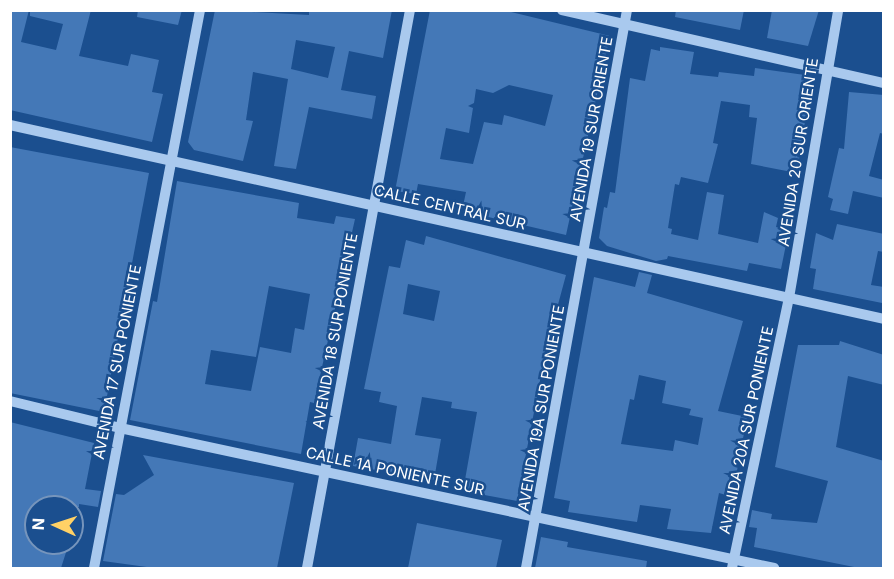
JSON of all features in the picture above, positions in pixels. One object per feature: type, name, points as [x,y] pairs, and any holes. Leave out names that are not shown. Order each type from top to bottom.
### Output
[{"type":"street","name":"AVENIDA 17 SUR PONIENTE","points":[[94,568],[200,10]]},
{"type":"street","name":"AVENIDA 18 SUR PONIENTE","points":[[307,568],[411,10]]},
{"type":"street","points":[[562,10],[884,83]]},
{"type":"street","name":"AVENIDA 19 SUR ORIENTE","points":[[584,252],[627,10]]},
{"type":"street","name":"AVENIDA 20 SUR ORIENTE","points":[[789,298],[838,10]]},
{"type":"street","name":"CALLE CENTRAL SUR","points":[[10,125],[884,319]]},
{"type":"street","name":"AVENIDA 19A SUR PONIENTE","points":[[526,568],[584,252]]},
{"type":"street","name":"AVENIDA 20A SUR PONIENTE","points":[[733,564],[789,298]]},
{"type":"street","name":"CALLE 1A PONIENTE SUR","points":[[10,401],[120,428],[537,517],[733,564],[774,568]]},
{"type":"building","points":[[10,10],[29,10],[21,42],[56,50],[63,24],[30,16],[30,10],[91,10],[79,56],[128,66],[131,54],[159,60],[152,92],[163,94],[152,142],[10,110]]},
{"type":"building","points":[[138,10],[182,10],[178,25],[137,17]]},
{"type":"building","points":[[215,10],[309,15],[309,10],[392,10],[383,58],[349,51],[341,90],[376,96],[372,119],[309,107],[296,169],[274,166],[288,79],[253,72],[246,120],[253,121],[243,161],[194,150],[188,142]],"holes":[[[296,40],[335,47],[328,78],[291,69]]]},
{"type":"building","points":[[430,10],[503,10],[610,36],[566,235],[475,214],[476,209],[463,206],[466,192],[418,184],[416,194],[395,191]],"holes":[[[509,85],[553,95],[545,126],[504,115],[502,125],[484,122],[473,164],[440,159],[446,128],[469,133],[473,108],[468,106],[474,103],[476,89],[493,93]]]},
{"type":"building","points":[[676,10],[744,10],[740,30],[675,17]]},
{"type":"building","points":[[772,10],[819,10],[808,46],[767,38]]},
{"type":"building","points":[[660,47],[694,52],[690,74],[718,77],[719,72],[754,76],[755,68],[812,76],[797,173],[751,164],[757,118],[749,117],[750,105],[721,101],[713,143],[718,144],[708,183],[681,177],[679,185],[675,184],[668,228],[672,229],[671,234],[698,240],[707,192],[724,195],[718,234],[758,243],[764,212],[778,218],[776,227],[789,230],[781,269],[749,263],[747,271],[668,256],[667,259],[656,261],[607,246],[599,238],[604,207],[607,208],[610,192],[615,193],[630,78],[645,81],[651,49],[660,51]]},
{"type":"building","points":[[849,92],[884,95],[884,134],[880,133],[869,176],[884,180],[884,198],[853,191],[848,214],[830,210],[833,199],[828,197],[839,148],[844,149]]},
{"type":"building","points":[[10,147],[149,173],[104,412],[10,393]]},
{"type":"building","points":[[177,181],[299,203],[297,218],[334,224],[336,216],[355,219],[314,403],[310,402],[301,454],[130,420],[153,301],[157,302]],"holes":[[[269,286],[310,294],[304,330],[295,328],[291,353],[260,347],[251,391],[205,384],[211,350],[256,357]]]},
{"type":"building","points":[[837,224],[884,234],[884,252],[878,251],[871,285],[884,287],[882,303],[813,289],[816,269],[810,268],[816,233],[833,240]]},
{"type":"building","points":[[426,236],[566,275],[546,349],[517,501],[463,491],[477,412],[451,408],[452,402],[422,397],[415,435],[441,439],[434,480],[353,466],[358,438],[391,444],[397,406],[379,402],[381,392],[364,389],[389,266],[400,268],[406,240],[424,245]],"holes":[[[408,284],[440,291],[434,321],[403,314]]]},
{"type":"building","points":[[639,272],[652,275],[647,293],[743,321],[718,411],[747,417],[736,476],[730,475],[726,495],[719,493],[711,533],[667,529],[671,509],[640,505],[637,522],[568,512],[570,501],[554,498],[594,277],[635,287]],"holes":[[[639,375],[666,381],[662,403],[691,409],[689,415],[703,418],[698,445],[675,440],[673,451],[621,444],[630,399],[634,400]]]},
{"type":"building","points":[[840,341],[884,355],[884,385],[848,376],[836,447],[884,461],[884,568],[859,568],[754,547],[757,528],[749,527],[752,510],[772,514],[771,519],[817,523],[828,481],[775,467],[798,345],[839,345]]},
{"type":"building","points":[[10,422],[94,443],[85,489],[101,491],[98,507],[84,505],[84,495],[24,495],[24,555],[65,555],[61,568],[10,568]]},
{"type":"building","points":[[143,455],[294,483],[277,568],[154,568],[103,561],[116,494],[124,495],[154,475]]},
{"type":"building","points":[[417,523],[502,540],[496,568],[408,568]]},
{"type":"building","points":[[541,537],[568,542],[567,547],[647,561],[646,568],[535,568]]}]
